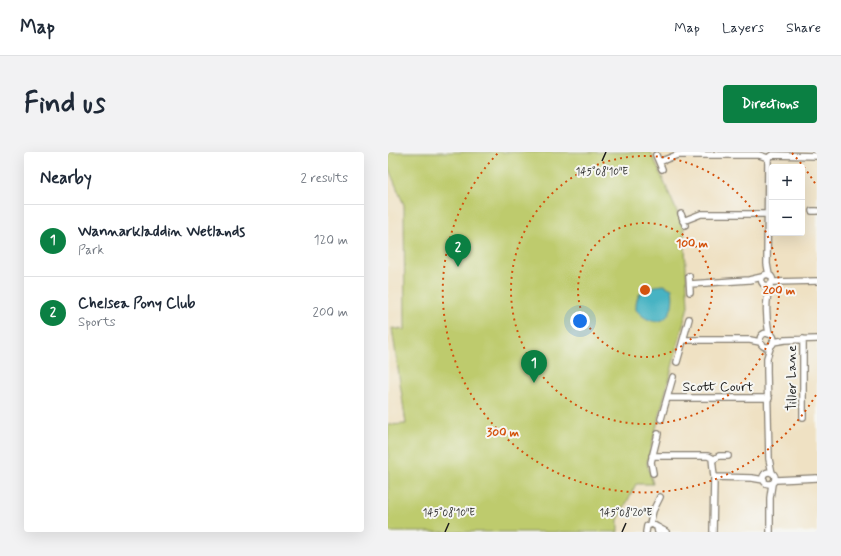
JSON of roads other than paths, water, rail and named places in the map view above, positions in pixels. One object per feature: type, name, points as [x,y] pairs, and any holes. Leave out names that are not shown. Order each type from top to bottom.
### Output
[{"type":"street","points":[[656,155],[662,168]]},
{"type":"street","points":[[659,162],[676,156],[759,155],[768,158],[772,155],[817,156]]},
{"type":"street","points":[[768,158],[767,358],[769,398],[770,532]]},
{"type":"street","points":[[681,214],[684,223],[701,214],[767,214]]},
{"type":"street","points":[[689,276],[690,292]]},
{"type":"street","points":[[690,284],[749,280],[817,281]]},
{"type":"street","points":[[677,362],[689,319]]},
{"type":"street","name":"Tiller Lane","points":[[803,339],[803,417]]},
{"type":"street","points":[[684,340],[817,339]]},
{"type":"street","name":"Scott Court","points":[[661,419],[673,377]]},
{"type":"street","name":"Scott Court","points":[[668,398],[769,398]]},
{"type":"street","points":[[653,473],[651,463],[658,434]]},
{"type":"street","points":[[652,456],[708,456],[713,460],[713,532]]},
{"type":"street","points":[[713,460],[719,456],[728,456]]},
{"type":"street","points":[[714,477],[817,478]]},
{"type":"street","points":[[645,531],[650,524],[653,511],[660,497]]},
{"type":"street","points":[[650,524],[657,530],[666,532]]},
{"type":"water","points":[[664,285],[672,289],[672,307],[669,314],[664,319],[652,321],[644,317],[636,310],[637,298],[647,288]]},
{"type":"place","name":"Chelsea Pony Club","points":[[458,267]]},
{"type":"place","name":"Wannarkladdin Wetlands","points":[[534,383]]}]
